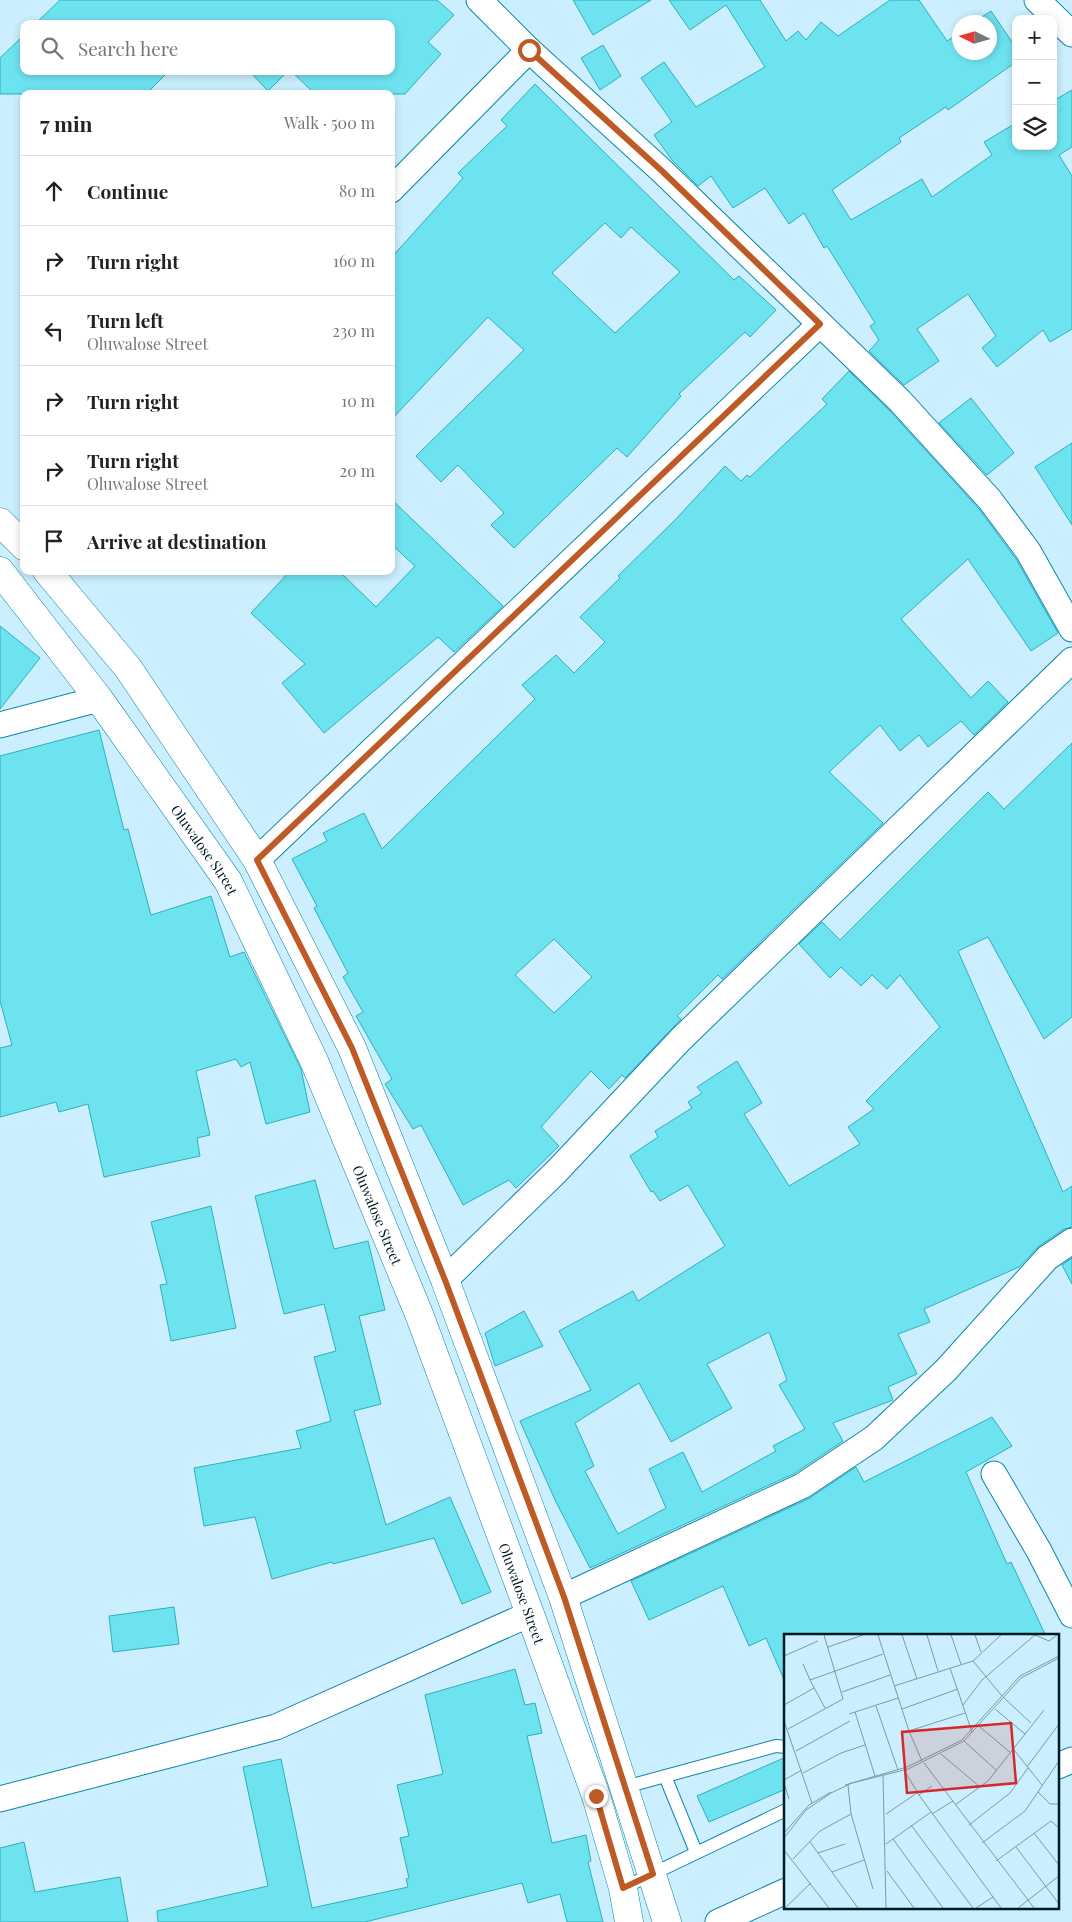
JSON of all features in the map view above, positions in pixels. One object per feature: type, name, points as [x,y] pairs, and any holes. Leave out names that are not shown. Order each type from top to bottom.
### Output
[{"type":"street","points":[[479,0],[529,50],[662,171],[900,401],[990,500],[1028,551],[1072,629]]},
{"type":"street","points":[[1036,0],[1072,34]]},
{"type":"street","points":[[395,186],[529,50]]},
{"type":"street","points":[[257,860],[820,324]]},
{"type":"street","points":[[0,522],[20,542]]},
{"type":"street","name":"Oluwalose Street","points":[[0,571],[99,698],[228,881],[315,1063],[419,1314],[530,1614],[596,1796],[623,1888],[629,1922]]},
{"type":"street","points":[[50,575],[128,668],[257,860],[352,1048],[445,1280],[564,1597],[667,1922]]},
{"type":"street","points":[[445,1280],[557,1171],[680,1040],[1072,660]]},
{"type":"street","points":[[0,725],[99,698]]},
{"type":"street","points":[[564,1597],[802,1486],[874,1438],[946,1370],[1047,1258],[1072,1241]]},
{"type":"street","points":[[994,1474],[1039,1551],[1072,1614]]},
{"type":"street","points":[[0,1799],[276,1727],[530,1614]]},
{"type":"street","points":[[1060,1765],[1072,1760]]},
{"type":"street","points":[[718,1922],[784,1892]]},
{"type":"lane","points":[[625,1787],[776,1746],[784,1747]]},
{"type":"lane","points":[[665,1776],[696,1852]]},
{"type":"lane","points":[[623,1888],[784,1811]]},
{"type":"building","points":[[60,0],[437,0],[454,15],[428,42],[441,54],[405,94],[395,94],[395,90],[311,90],[295,75],[395,75],[395,20],[39,20]]},
{"type":"building","points":[[573,0],[651,0],[593,35]]},
{"type":"building","points":[[669,0],[760,0],[786,41],[798,31],[806,40],[821,22],[838,36],[890,0],[919,0],[947,41],[952,38],[952,60],[997,60],[997,20],[1012,42],[1012,65],[948,110],[946,107],[899,138],[901,142],[832,190],[851,220],[922,179],[932,197],[992,155],[984,142],[1012,125],[1012,150],[1057,150],[1057,99],[1072,90],[1072,147],[1059,155],[1072,176],[1072,329],[1050,342],[1043,330],[997,367],[982,348],[996,336],[968,294],[917,329],[939,361],[904,385],[869,351],[879,340],[870,326],[875,323],[827,246],[824,248],[804,213],[789,224],[765,188],[733,208],[711,176],[698,186],[672,160],[654,135],[672,122],[641,78],[664,62],[696,107],[765,67],[726,5],[690,30]]},
{"type":"building","points":[[991,11],[994,15],[985,15]]},
{"type":"building","points":[[20,39],[20,75],[165,75],[150,90],[20,90],[20,94],[0,94],[0,58]]},
{"type":"building","points":[[603,45],[621,76],[600,90],[581,58]]},
{"type":"building","points":[[253,75],[284,75],[269,90]]},
{"type":"building","points":[[535,84],[734,280],[739,276],[776,310],[750,337],[745,332],[679,394],[681,396],[627,457],[617,448],[514,548],[491,525],[504,513],[458,465],[441,482],[416,456],[524,350],[488,317],[395,416],[395,254],[463,178],[458,173],[507,126],[501,120]],"holes":[[[605,223],[621,238],[631,227],[680,272],[615,333],[552,273]]]},
{"type":"building","points":[[849,371],[890,411],[979,509],[1016,559],[1058,633],[1031,651],[968,559],[901,619],[971,698],[988,681],[1008,702],[974,735],[961,721],[928,747],[919,735],[900,751],[880,725],[829,772],[883,823],[722,979],[718,975],[677,1016],[681,1019],[625,1078],[622,1075],[609,1089],[591,1071],[541,1127],[559,1146],[516,1188],[509,1180],[463,1205],[421,1125],[413,1129],[385,1084],[392,1079],[356,1016],[363,1012],[343,977],[348,973],[314,908],[317,906],[292,859],[327,841],[323,833],[364,813],[382,849],[535,699],[522,685],[556,655],[574,673],[605,642],[580,617],[620,578],[618,576],[676,519],[725,466],[741,481],[747,475],[750,477],[827,404],[822,399]],"holes":[[[554,939],[592,977],[554,1013],[515,975]]]},
{"type":"building","points":[[971,398],[1014,453],[987,475],[939,423]]},
{"type":"building","points":[[1072,443],[1072,525],[1035,467]]},
{"type":"building","points":[[395,503],[503,606],[454,652],[438,637],[324,733],[282,683],[305,664],[251,613],[286,575],[343,575],[376,607],[415,566],[395,548]]},
{"type":"building","points":[[0,626],[40,658],[0,709]]},
{"type":"building","points":[[99,730],[124,830],[128,829],[151,915],[211,896],[230,957],[244,952],[301,1069],[310,1112],[266,1124],[250,1062],[241,1067],[236,1059],[196,1071],[210,1135],[197,1138],[200,1156],[104,1177],[88,1104],[59,1112],[56,1102],[0,1117],[0,1048],[12,1045],[0,1001],[0,756]]},
{"type":"building","points":[[1072,743],[1072,1017],[1044,1039],[988,937],[958,951],[1063,1192],[1072,1186],[1072,1227],[1064,1229],[1039,1246],[1019,1267],[924,1309],[930,1322],[898,1334],[917,1374],[888,1387],[893,1400],[833,1423],[843,1441],[795,1473],[590,1568],[555,1500],[520,1421],[591,1390],[559,1331],[633,1291],[638,1301],[725,1246],[688,1185],[660,1201],[653,1191],[651,1192],[630,1156],[658,1137],[655,1131],[692,1108],[688,1102],[702,1093],[697,1087],[737,1061],[762,1103],[744,1114],[789,1186],[860,1144],[848,1127],[874,1109],[866,1101],[940,1027],[900,975],[887,989],[872,975],[861,986],[841,967],[830,978],[799,944],[822,922],[840,940],[988,792],[1004,809]],"holes":[[[769,1332],[787,1380],[779,1385],[805,1429],[773,1446],[776,1451],[702,1492],[683,1452],[649,1469],[666,1508],[618,1534],[585,1471],[594,1466],[575,1423],[639,1383],[671,1442],[732,1408],[707,1364]]]},
{"type":"building","points":[[315,1180],[334,1249],[368,1241],[385,1310],[359,1316],[381,1404],[354,1411],[386,1525],[450,1497],[491,1592],[462,1604],[434,1538],[333,1564],[332,1562],[272,1579],[255,1517],[204,1526],[194,1468],[301,1448],[296,1431],[331,1421],[314,1357],[336,1351],[324,1304],[284,1314],[255,1196]]},
{"type":"building","points":[[211,1206],[236,1328],[171,1341],[160,1285],[167,1284],[151,1222]]},
{"type":"building","points":[[1072,1258],[1072,1284],[1062,1265]]},
{"type":"building","points":[[524,1311],[543,1346],[495,1366],[485,1333]]},
{"type":"building","points":[[992,1417],[1012,1446],[966,1472],[1007,1564],[1011,1562],[1045,1634],[784,1634],[784,1679],[766,1638],[749,1646],[723,1586],[649,1620],[631,1581],[808,1499],[856,1467],[864,1482]]},
{"type":"building","points":[[174,1607],[179,1644],[113,1652],[109,1616]]},
{"type":"building","points":[[515,1669],[525,1705],[535,1703],[542,1733],[527,1736],[552,1843],[586,1835],[591,1861],[588,1862],[603,1922],[567,1922],[560,1894],[528,1903],[522,1883],[365,1922],[158,1922],[157,1911],[268,1886],[243,1767],[281,1759],[312,1908],[408,1887],[406,1879],[409,1878],[400,1838],[409,1836],[397,1785],[443,1774],[425,1695]]},
{"type":"building","points":[[784,1758],[784,1790],[709,1822],[697,1796]]},
{"type":"building","points":[[24,1842],[35,1892],[120,1877],[128,1922],[0,1922],[0,1848]]},
{"type":"route","points":[[529,50],[662,171],[820,324],[257,860],[352,1048],[445,1280],[564,1597],[653,1874],[623,1888],[596,1796]]}]
